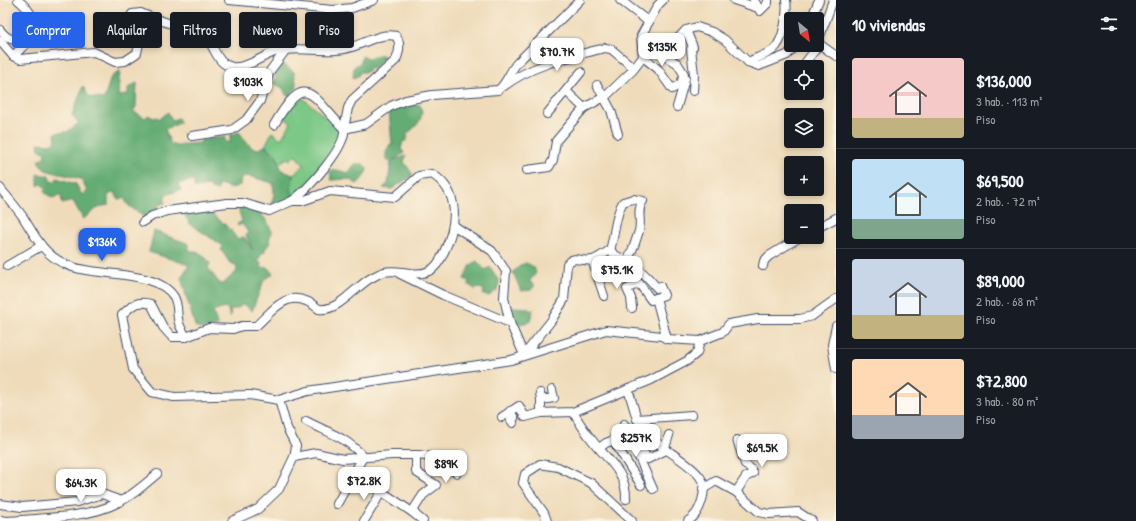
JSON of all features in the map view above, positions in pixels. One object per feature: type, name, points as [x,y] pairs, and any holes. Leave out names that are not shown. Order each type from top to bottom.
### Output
[{"type":"street","points":[[18,0],[30,12]]},
{"type":"street","points":[[229,0],[329,10],[352,8],[374,0]]},
{"type":"street","points":[[503,86],[508,74],[515,66],[580,0]]},
{"type":"street","points":[[620,0],[649,22]]},
{"type":"street","points":[[527,170],[549,167],[553,160],[556,141],[584,108],[604,98],[643,57],[641,36],[658,5],[663,0]]},
{"type":"street","points":[[734,0],[758,8],[760,11],[768,3],[768,0]]},
{"type":"street","points":[[754,0],[758,8]]},
{"type":"street","points":[[748,62],[774,49],[784,28],[787,12],[786,0]]},
{"type":"street","points":[[814,12],[819,0]]},
{"type":"street","points":[[824,26],[833,0]]},
{"type":"street","points":[[0,41],[13,56],[20,58],[94,52],[115,62],[125,61],[137,53],[139,44],[128,20],[132,14],[141,13],[206,39],[218,59],[231,67],[242,66],[278,51],[309,48],[332,51],[382,35],[396,36],[399,40],[399,54],[396,60],[352,100],[348,108],[344,129],[345,134],[324,169],[292,201],[269,211],[243,203],[227,203],[167,211],[152,216],[143,222]]},
{"type":"street","points":[[658,69],[664,67],[673,53],[668,49],[686,30],[697,27],[712,32],[725,40],[748,62],[759,66],[770,63],[788,55],[791,52]]},
{"type":"street","points":[[0,30],[5,37],[12,38]]},
{"type":"street","points":[[686,30],[693,47],[691,48],[694,91]]},
{"type":"street","points":[[824,47],[836,56]]},
{"type":"street","points":[[13,56],[22,48]]},
{"type":"street","points":[[344,129],[366,124],[392,106],[406,100],[432,95],[498,90],[516,77],[536,67],[605,48],[611,49],[634,68]]},
{"type":"street","points":[[192,136],[232,130],[246,120],[260,101],[270,71],[285,51]]},
{"type":"street","points":[[643,57],[658,69],[672,89],[681,84],[684,74]]},
{"type":"street","points":[[669,59],[677,63],[686,78],[677,107]]},
{"type":"street","points":[[547,114],[581,72]]},
{"type":"street","points":[[597,85],[611,110],[618,134]]},
{"type":"street","points":[[566,91],[584,108]]},
{"type":"street","points":[[274,125],[286,104],[297,93],[302,92],[312,94],[344,129]]},
{"type":"street","points":[[292,201],[302,201],[330,191],[395,197],[419,176],[432,174],[442,180],[448,189],[454,208],[453,225],[449,241],[440,260],[431,271],[421,274],[394,271],[384,272],[368,280],[338,303],[328,308],[319,309],[311,303],[297,297],[283,302],[256,326],[242,326],[233,329],[210,328],[186,336],[172,337],[163,327],[151,304],[142,301],[135,303],[122,315],[133,369],[152,392],[174,397],[250,395],[279,400],[308,391],[456,370],[511,360],[606,330],[662,336],[667,339],[700,341],[723,332],[729,324],[758,318],[784,320],[812,316],[836,298]]},
{"type":"street","points":[[0,188],[23,218],[36,241],[65,264],[86,271],[128,274],[161,285],[173,296],[178,306],[179,323],[186,336]]},
{"type":"street","points":[[524,356],[551,321],[564,300],[567,264],[570,259],[575,258],[592,260],[610,250],[616,231],[618,210],[623,202],[633,199],[643,201],[638,210],[640,221],[639,231],[622,272]]},
{"type":"street","points":[[824,224],[836,218]]},
{"type":"street","points":[[453,225],[492,251],[506,271],[504,298],[510,323],[524,356]]},
{"type":"street","points":[[764,266],[764,261],[769,256],[789,244]]},
{"type":"street","points":[[7,266],[41,246]]},
{"type":"street","points":[[610,250],[616,257],[627,261],[638,270],[643,271],[656,288],[660,286],[664,295],[651,300],[639,283],[627,289],[631,298],[632,308]]},
{"type":"street","points":[[592,260],[594,270],[598,276],[604,296]]},
{"type":"street","points":[[598,276],[614,269],[629,276],[635,285]]},
{"type":"street","points":[[394,271],[443,295],[510,323]]},
{"type":"street","points":[[656,298],[667,339]]},
{"type":"street","points":[[836,326],[832,345],[836,369]]},
{"type":"street","points":[[502,417],[519,406],[525,417],[542,413],[573,412],[651,380],[687,361],[697,353],[700,341]]},
{"type":"street","points":[[628,389],[637,419],[652,438],[701,478],[704,489],[701,504],[694,518],[688,521]]},
{"type":"street","points":[[542,413],[540,397],[554,398],[552,390]]},
{"type":"street","points":[[232,521],[258,509],[279,489],[294,457],[296,446],[287,428],[279,400]]},
{"type":"street","points":[[510,411],[514,418],[511,420],[513,423]]},
{"type":"street","points":[[573,412],[592,441],[619,472],[626,487],[626,500]]},
{"type":"street","points":[[637,419],[692,415]]},
{"type":"street","points":[[306,421],[342,437],[351,443],[363,457]]},
{"type":"street","points":[[624,424],[632,433],[648,459],[666,448],[669,435]]},
{"type":"street","points":[[599,448],[613,440],[632,433]]},
{"type":"street","points":[[613,440],[641,486]]},
{"type":"street","points":[[736,492],[746,477],[753,472],[744,464],[738,440]]},
{"type":"street","points":[[626,487],[652,486],[638,455],[640,445]]},
{"type":"street","points":[[294,457],[316,453],[343,459],[392,454],[416,455],[431,458],[457,473]]},
{"type":"street","points":[[415,514],[412,512],[423,495],[436,484],[416,472],[416,455]]},
{"type":"street","points":[[337,504],[363,457]]},
{"type":"street","points":[[547,521],[544,513],[523,483],[525,474],[540,464],[558,467],[591,483],[632,521]]},
{"type":"street","points":[[354,473],[382,491],[423,521]]},
{"type":"street","points":[[0,520],[35,518],[96,511],[134,494],[157,474]]},
{"type":"street","points":[[704,489],[716,481],[736,492],[760,512],[769,514],[798,512],[812,521]]},
{"type":"street","points":[[364,521],[382,491]]},
{"type":"street","points":[[0,504],[22,507],[77,502],[102,494],[121,501]]},
{"type":"green space","points":[[383,55],[385,59],[380,61],[373,69],[369,68],[367,72],[360,72],[358,76],[353,78],[354,67],[361,62],[362,56],[369,58]]},
{"type":"green space","points":[[279,61],[294,72],[297,87],[289,96],[286,95],[283,88],[273,83],[276,79],[272,70]]},
{"type":"green space","points":[[120,71],[118,96],[128,95],[128,88],[137,83],[136,107],[133,111],[145,118],[148,115],[160,119],[168,112],[172,120],[178,118],[180,123],[165,129],[171,145],[201,143],[201,140],[225,137],[225,141],[230,143],[230,135],[239,132],[252,148],[259,149],[265,146],[276,156],[281,170],[293,175],[291,189],[293,198],[270,209],[274,194],[273,183],[248,176],[241,178],[240,185],[230,189],[224,185],[217,186],[218,190],[213,190],[208,186],[195,188],[193,180],[178,184],[181,190],[165,195],[165,203],[158,205],[158,210],[144,217],[128,205],[124,198],[118,199],[115,192],[108,195],[108,205],[99,207],[83,219],[73,201],[62,204],[61,195],[52,198],[44,192],[46,188],[41,184],[38,186],[38,174],[49,176],[50,181],[55,182],[57,178],[76,184],[82,195],[87,191],[81,179],[45,170],[38,161],[45,156],[44,152],[39,149],[38,143],[48,144],[56,142],[55,133],[67,132],[79,123],[72,115],[83,86],[89,97],[104,99],[111,77]]},
{"type":"green space","points":[[299,95],[333,123],[341,134],[315,175],[293,198],[291,189],[293,175],[304,165],[295,155],[290,160],[287,158],[280,163],[275,153],[265,146],[272,132],[281,139],[291,123],[283,117]]},
{"type":"green space","points":[[401,103],[420,105],[422,109],[419,122],[406,134],[408,136],[406,141],[403,141],[401,149],[404,153],[393,160],[406,156],[404,162],[413,175],[392,189],[383,188],[388,184],[391,162],[386,159],[386,152],[390,144],[392,146],[389,110]]},
{"type":"green space","points":[[363,164],[367,168],[364,177],[357,184],[349,179],[331,180],[330,170],[349,173],[353,166]]},
{"type":"green space","points":[[242,205],[253,208],[261,214],[272,231],[269,240],[270,243],[265,249],[265,252],[261,254],[258,262],[261,263],[260,267],[268,268],[273,274],[264,280],[252,311],[244,304],[236,309],[231,309],[230,317],[227,307],[213,312],[218,326],[200,329],[195,326],[181,278],[189,265],[149,252],[154,231],[189,244],[189,250],[202,254],[210,263],[208,268],[220,284],[223,284],[237,271],[236,265],[230,263],[221,250],[223,246],[190,224],[183,213],[204,207],[230,229],[237,239],[243,237],[245,238],[253,250],[246,235],[248,232],[242,224],[238,226],[237,224],[242,221],[238,208]]},
{"type":"green space","points":[[477,261],[485,270],[490,267],[499,281],[497,290],[489,296],[483,295],[484,290],[480,288],[475,289],[469,285],[469,281],[464,279],[471,265]]},
{"type":"green space","points":[[526,263],[534,267],[536,273],[529,282],[534,284],[534,287],[531,290],[521,291],[513,272],[521,265]]},
{"type":"green space","points":[[508,308],[528,308],[531,311],[533,309],[530,322],[519,324],[515,321]]}]
